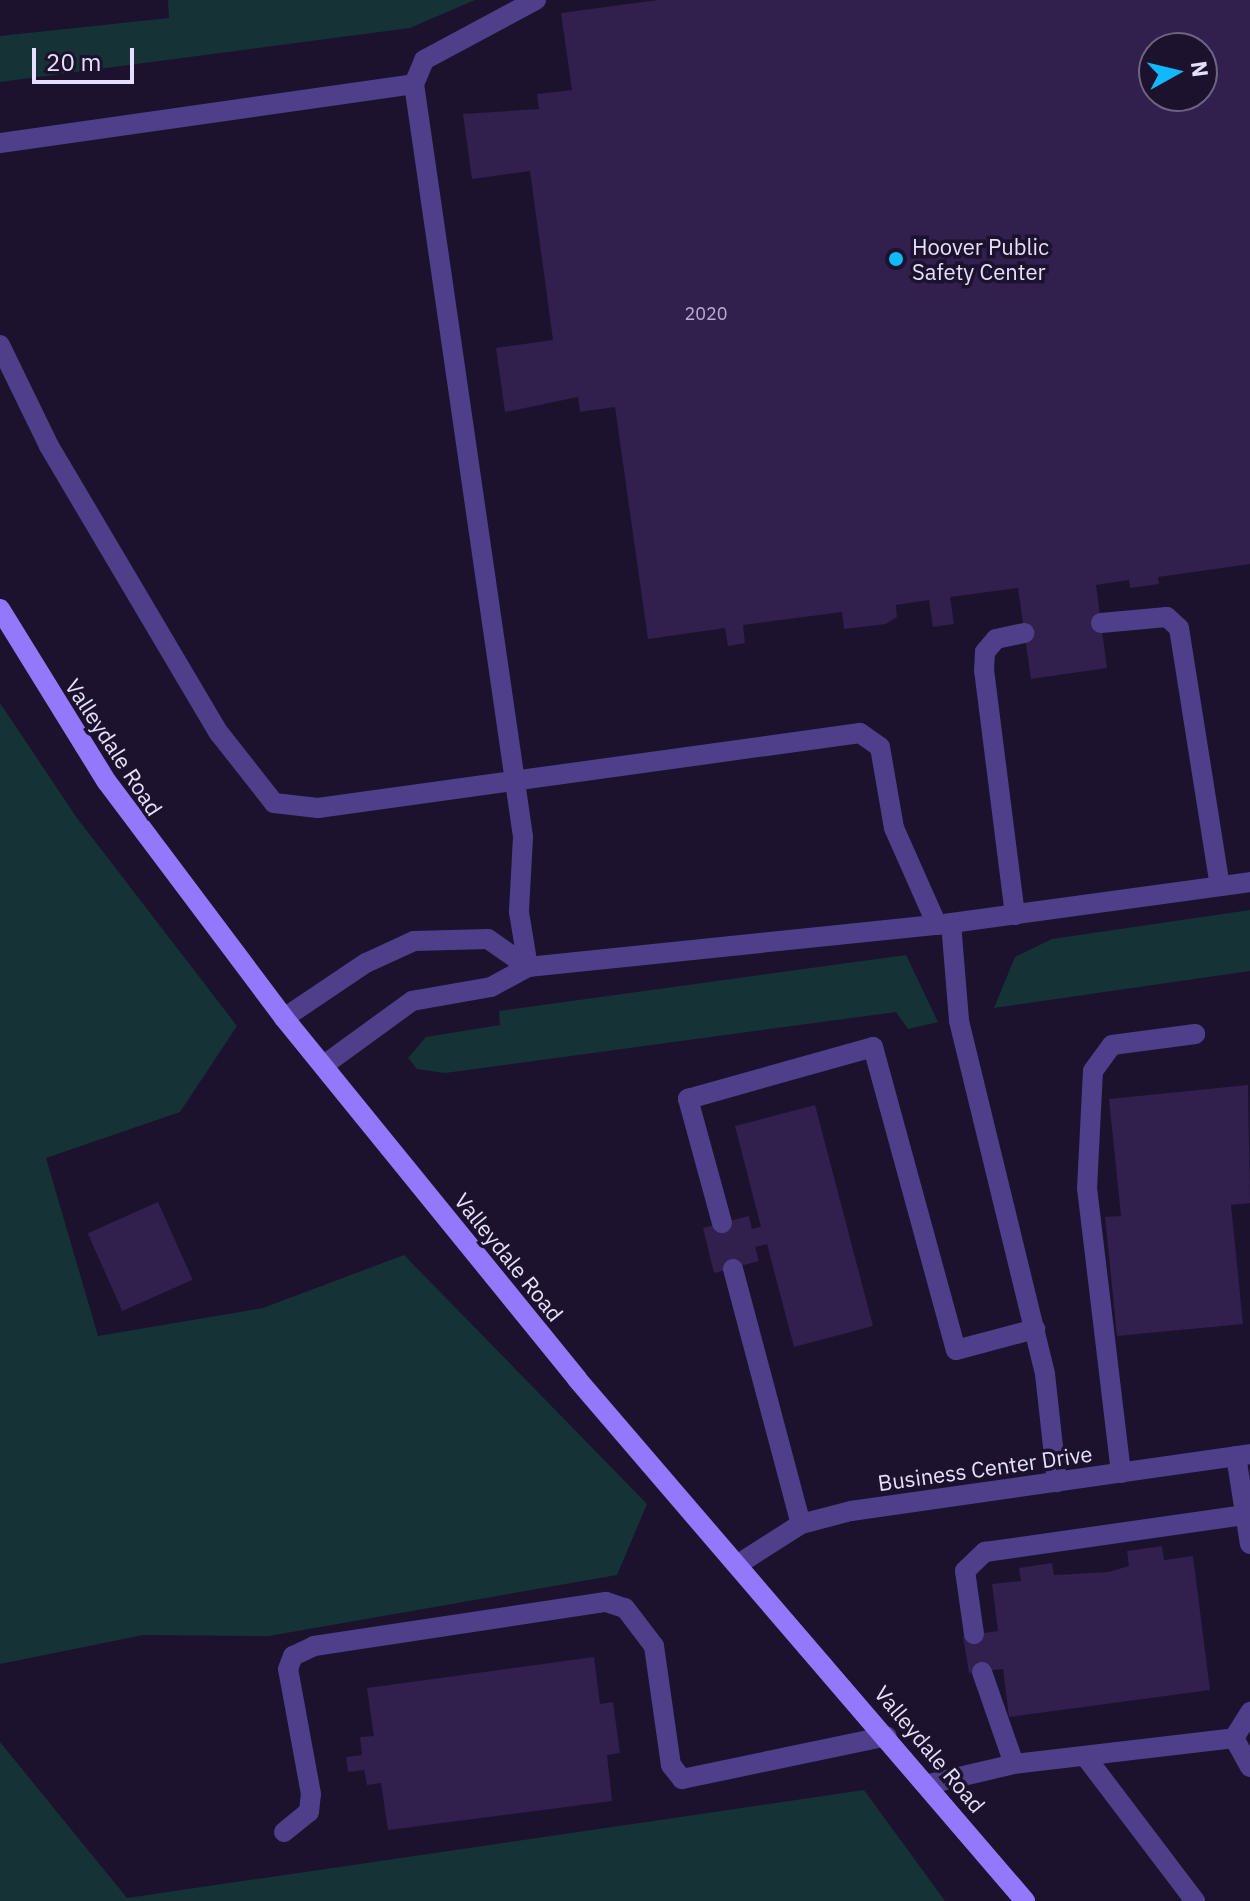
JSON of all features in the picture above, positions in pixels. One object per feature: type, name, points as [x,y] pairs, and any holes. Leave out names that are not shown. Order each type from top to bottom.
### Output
[{"type":"main road","name":"Valleydale Road","points":[[0,609],[116,795],[284,1018],[577,1379],[740,1563],[1025,1901]]},
{"type":"lane","points":[[528,967],[515,782],[414,84],[424,60],[536,0]]},
{"type":"lane","points":[[0,143],[414,84]]},
{"type":"lane","points":[[0,345],[49,446],[219,733],[274,803],[318,808],[860,733],[880,747],[894,828],[944,924],[959,1021],[1035,1329],[1057,1482]]},
{"type":"lane","points":[[1101,623],[1167,617],[1179,628],[1220,886]]},
{"type":"lane","points":[[1015,915],[984,671],[985,652],[996,639],[1024,633]]},
{"type":"lane","points":[[324,1065],[412,1001],[491,987],[528,967],[944,924],[1250,882]]},
{"type":"lane","points":[[284,1018],[366,963],[414,941],[488,939],[528,967]]},
{"type":"lane","points":[[1121,1473],[1087,1189],[1093,1071],[1112,1045],[1195,1034]]},
{"type":"lane","points":[[722,1223],[688,1099],[873,1047],[956,1350],[1035,1329]]},
{"type":"lane","points":[[733,1269],[801,1524]]},
{"type":"lane","points":[[1243,1455],[1245,1515],[1250,1544]]},
{"type":"lane","name":"Business Center Drive","points":[[740,1563],[801,1524],[1243,1455]]},
{"type":"lane","points":[[974,1634],[965,1571],[985,1552],[1245,1515]]},
{"type":"lane","points":[[284,1832],[309,1812],[311,1794],[288,1669],[293,1656],[314,1646],[606,1602],[625,1608],[654,1646],[671,1765],[682,1779],[887,1736]]},
{"type":"lane","points":[[982,1672],[1014,1764]]},
{"type":"lane","points":[[1234,1738],[1250,1712]]},
{"type":"lane","points":[[929,1784],[1014,1764],[1234,1738]]},
{"type":"lane","points":[[1234,1738],[1250,1767]]},
{"type":"lane","points":[[1085,1756],[1195,1901]]},
{"type":"green space","points":[[168,0],[475,0],[410,28],[0,82],[0,36],[169,18]]},
{"type":"green space","points":[[0,703],[77,818],[237,1026],[180,1112],[46,1158],[98,1336],[263,1308],[404,1255],[647,1504],[617,1575],[269,1636],[143,1635],[0,1664]]},
{"type":"green space","points":[[1250,910],[1250,971],[994,1008],[1015,957],[1052,939]]},
{"type":"green space","points":[[906,955],[938,1022],[908,1029],[896,1012],[445,1073],[417,1069],[408,1058],[426,1037],[500,1025],[499,1011]]},
{"type":"green space","points":[[0,1742],[127,1898],[864,1790],[945,1901],[0,1901]]},
{"type":"building","name":"Hoover Public Safety Center","points":[[658,0],[1250,0],[1250,564],[1158,577],[1159,584],[1130,588],[1129,580],[1096,585],[1107,668],[1031,679],[1018,588],[950,597],[954,624],[933,627],[929,600],[896,605],[897,617],[886,624],[844,629],[842,612],[743,625],[745,643],[728,646],[725,628],[648,639],[615,407],[580,412],[578,397],[505,412],[496,348],[553,340],[530,171],[472,179],[463,114],[539,109],[537,94],[572,90],[561,13]]},
{"type":"building","points":[[1248,1085],[1250,1203],[1231,1205],[1243,1324],[1117,1336],[1105,1217],[1121,1216],[1109,1099]]},
{"type":"building","points":[[815,1105],[873,1326],[794,1347],[767,1244],[755,1247],[759,1261],[714,1273],[703,1228],[749,1216],[752,1229],[761,1227],[735,1126]]},
{"type":"building","points":[[158,1202],[193,1280],[122,1311],[88,1233]]},
{"type":"building","points":[[1162,1546],[1164,1560],[1193,1556],[1210,1690],[1009,1717],[1003,1669],[969,1673],[963,1636],[998,1631],[992,1584],[1021,1581],[1019,1568],[1052,1563],[1054,1575],[1108,1572],[1129,1566],[1127,1551]]},
{"type":"building","points":[[594,1657],[600,1704],[613,1702],[620,1753],[607,1755],[612,1801],[388,1830],[381,1783],[367,1785],[364,1770],[348,1772],[346,1757],[362,1755],[360,1737],[374,1736],[367,1688]]},
{"type":"place","name":"Hoover Public Safety Center","points":[[896,259]]}]
